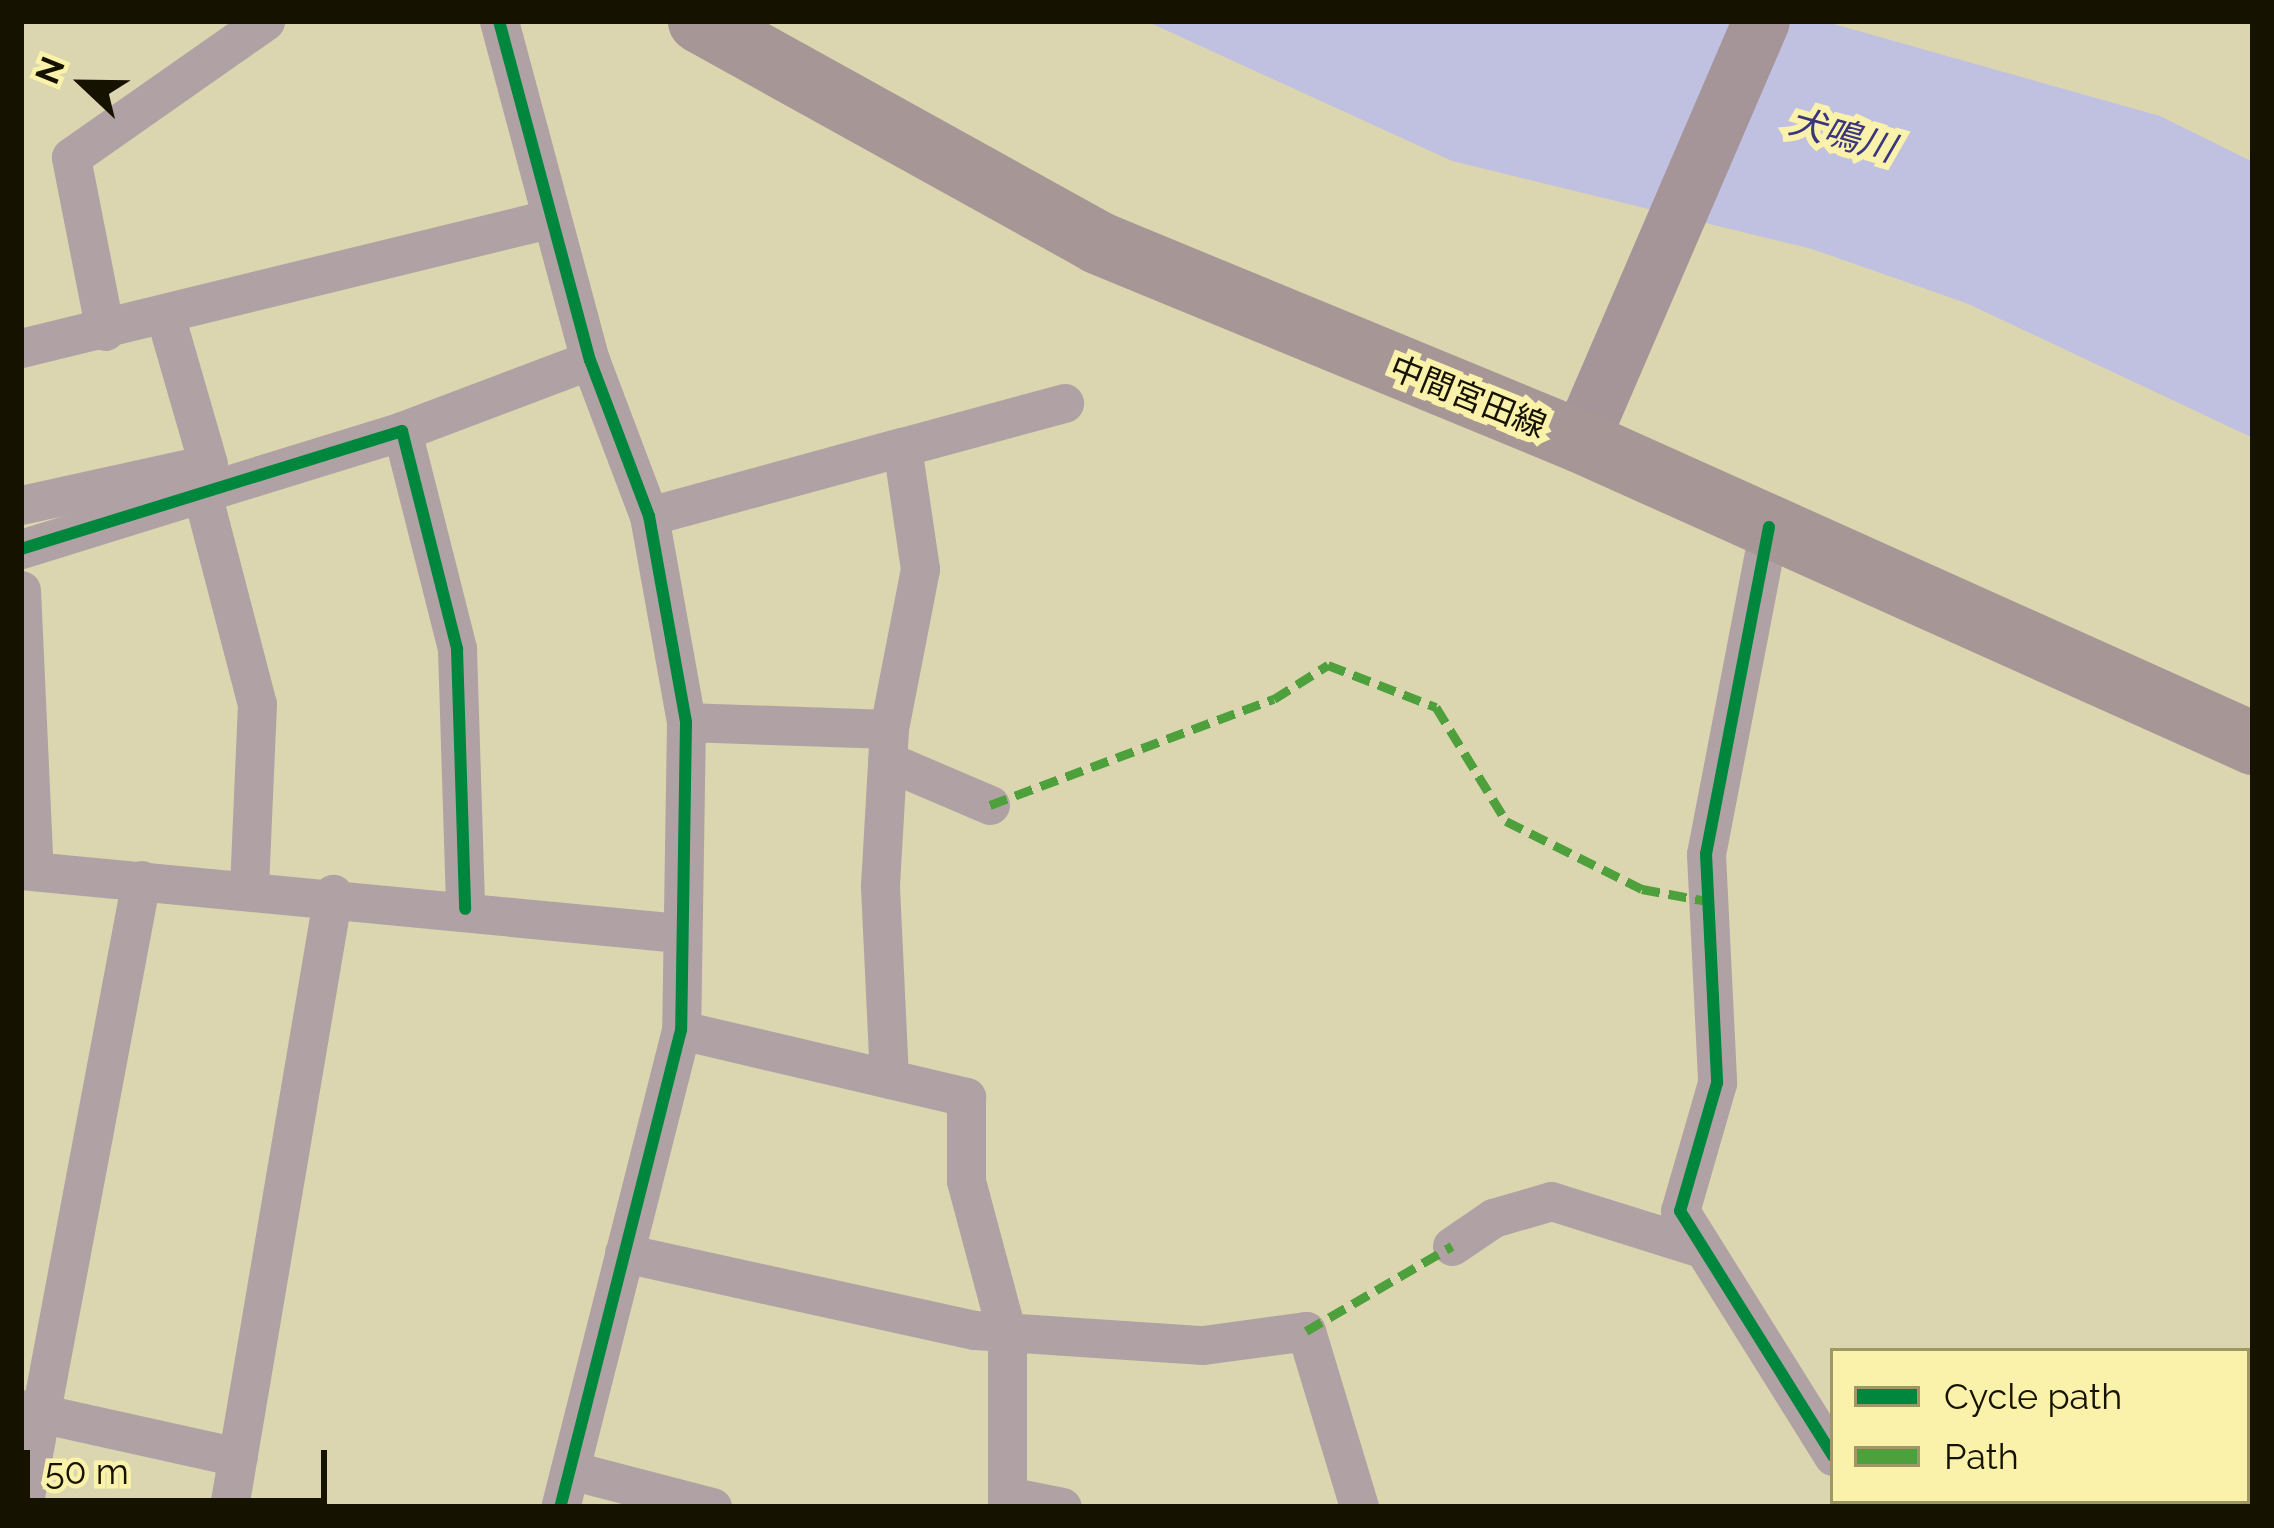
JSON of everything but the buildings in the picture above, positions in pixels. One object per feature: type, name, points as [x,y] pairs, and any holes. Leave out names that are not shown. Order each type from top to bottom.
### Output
[{"type":"main road","name":"中間宮田線","points":[[699,21],[1097,242],[1594,415],[1769,527],[2253,742]]},
{"type":"street","points":[[105,331],[71,157],[266,21]]},
{"type":"street","points":[[499,21],[548,220],[590,360],[649,516],[686,722],[681,1030],[565,1489],[712,1507]]},
{"type":"street","points":[[1594,415],[1761,21]]},
{"type":"street","points":[[21,348],[548,220]]},
{"type":"street","points":[[21,505],[208,464],[165,315]]},
{"type":"street","points":[[21,550],[403,431],[590,360]]},
{"type":"street","points":[[649,516],[1064,403]]},
{"type":"street","points":[[403,431],[457,649],[465,909]]},
{"type":"street","points":[[889,1079],[888,745],[920,569],[902,447]]},
{"type":"street","points":[[203,497],[257,704],[249,888]]},
{"type":"street","points":[[1769,527],[1706,854],[1717,1083],[1680,1210],[1695,1246],[1830,1451]]},
{"type":"street","points":[[21,590],[28,870],[333,894],[679,933]]},
{"type":"street","points":[[686,722],[888,745],[990,805]]},
{"type":"street","points":[[23,1507],[32,1411],[141,880]]},
{"type":"street","points":[[229,1507],[333,894]]},
{"type":"street","points":[[681,1030],[966,1097],[966,1181],[1004,1325],[1007,1501],[1062,1507]]},
{"type":"street","points":[[1452,1246],[1493,1218],[1551,1201],[1695,1246]]},
{"type":"street","points":[[624,1252],[975,1330],[1004,1325],[1203,1346],[1306,1330],[1359,1507]]},
{"type":"street","points":[[32,1411],[238,1457]]},
{"type":"water","name":"犬鳴川","points":[[1146,21],[1823,21],[2160,116],[2253,162],[2253,438],[1966,303],[1812,249],[1452,161]]},
{"type":"marked path","points":[[990,805],[1274,699],[1328,665],[1436,707],[1506,821],[1642,889],[1712,902]]},
{"type":"marked path","points":[[1306,1331],[1452,1246]]},
{"type":"cycle path","points":[[499,21],[590,360],[649,516],[686,722],[681,1030],[560,1507]]},
{"type":"cycle path","points":[[21,549],[402,431],[457,649],[465,909]]},
{"type":"cycle path","points":[[1769,527],[1706,854],[1717,1083],[1680,1211],[1830,1451]]}]
